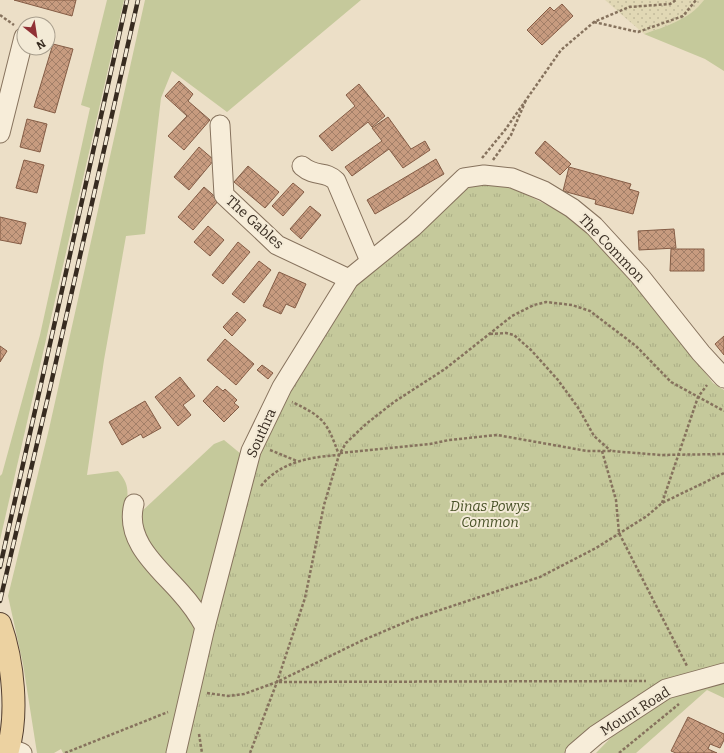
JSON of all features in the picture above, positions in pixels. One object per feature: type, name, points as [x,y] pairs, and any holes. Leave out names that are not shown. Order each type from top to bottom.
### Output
[{"type":"main road","points":[[0,625],[8,649],[11,677],[13,751]]},
{"type":"street","points":[[0,133],[3,109],[18,56]]},
{"type":"street","name":"The Gables","points":[[220,125],[224,195],[277,245],[349,279]]},
{"type":"street","points":[[302,166],[311,174],[331,176],[336,181],[370,262]]},
{"type":"street","name":"Southra","points":[[176,753],[205,627],[251,451],[278,395],[349,279],[473,177]]},
{"type":"street","name":"The Common","points":[[473,177],[512,178],[544,191],[572,208],[594,226],[639,275],[720,375]]},
{"type":"street","points":[[134,504],[132,513],[137,538],[146,555],[196,610],[205,627]]},
{"type":"street","name":"Mount Road","points":[[575,753],[596,735],[666,689],[724,673]]},
{"type":"path","points":[[473,177],[561,50],[594,22],[629,7],[670,4],[676,0]]},
{"type":"path","points":[[594,22],[638,32],[683,16],[696,0]]},
{"type":"path","points":[[473,177],[511,135],[519,120],[528,96]]},
{"type":"path","points":[[250,753],[277,682],[305,598],[324,505],[339,454],[346,443],[366,424],[394,402],[446,369],[512,316],[546,302],[572,305],[590,311],[606,321],[636,346],[671,382],[724,411]]},
{"type":"path","points":[[490,334],[506,333],[514,335],[531,350],[558,380],[579,409],[594,436],[611,451]]},
{"type":"path","points":[[662,503],[698,397],[720,375]]},
{"type":"path","points":[[278,395],[315,413],[330,431],[339,454]]},
{"type":"path","points":[[238,502],[259,488],[267,478],[298,461],[339,454],[497,435],[587,452],[611,451],[678,455],[724,454]]},
{"type":"path","points":[[255,444],[298,461]]},
{"type":"path","points":[[602,451],[616,500],[619,533],[694,681]]},
{"type":"path","points":[[65,753],[189,697],[244,694],[277,682],[413,619],[540,577],[619,533],[647,516],[662,503],[724,473]]},
{"type":"path","points":[[277,682],[647,681]]},
{"type":"path","points":[[619,753],[682,702]]},
{"type":"shaded area","points":[[605,0],[704,0],[699,7],[684,19],[644,34]]},
{"type":"green space","points":[[107,0],[124,0],[0,540],[0,476],[2,474],[40,335],[90,108],[81,105]]},
{"type":"green space","points":[[145,0],[361,0],[227,112],[172,71],[161,98],[145,234],[126,236],[104,360],[87,475],[118,471],[123,477],[126,483],[131,511],[191,615],[197,633],[166,753],[63,753],[61,749],[54,753],[37,753],[23,664],[8,596],[49,429]]},
{"type":"green space","points":[[704,0],[724,0],[724,71],[705,59],[644,34],[677,22],[691,13]]},
{"type":"green space","name":"Dinas Powys Common","points":[[487,184],[509,186],[567,215],[587,232],[668,323],[713,383],[724,390],[724,667],[591,730],[564,753],[182,753],[261,440],[357,285],[470,186]]},
{"type":"green space","points":[[224,440],[241,454],[201,605],[148,551],[140,513],[214,444]]},
{"type":"green space","points":[[724,679],[724,698],[707,690],[636,753],[596,753],[632,716],[673,693]]},
{"type":"building","points":[[14,0],[76,0],[72,16]]},
{"type":"building","points":[[562,4],[573,16],[542,45],[527,30],[550,7],[554,11]]},
{"type":"building","points":[[56,45],[73,49],[55,113],[34,107],[49,56],[56,56]]},
{"type":"building","points":[[179,81],[193,94],[188,101],[210,120],[184,150],[168,136],[187,116],[165,96]]},
{"type":"building","points":[[359,84],[385,116],[372,127],[368,122],[332,151],[319,136],[355,106],[346,95]]},
{"type":"building","points":[[388,117],[411,149],[425,141],[430,150],[403,168],[389,149],[352,176],[345,167],[382,141],[372,128]]},
{"type":"building","points":[[27,119],[47,124],[40,152],[20,147]]},
{"type":"building","points":[[545,141],[571,164],[560,175],[535,153]]},
{"type":"building","points":[[199,147],[214,160],[189,190],[174,177]]},
{"type":"building","points":[[436,159],[444,174],[375,214],[367,200]]},
{"type":"building","points":[[24,160],[44,165],[37,193],[16,188]]},
{"type":"building","points":[[248,166],[279,192],[265,208],[234,182]]},
{"type":"building","points":[[569,167],[631,184],[629,189],[639,192],[633,214],[595,204],[596,200],[563,191]]},
{"type":"building","points":[[293,183],[304,192],[283,216],[272,206]]},
{"type":"building","points":[[204,187],[219,200],[193,230],[178,217]]},
{"type":"building","points":[[310,206],[321,215],[301,239],[290,229]]},
{"type":"building","points":[[0,217],[26,223],[21,244],[0,240]]},
{"type":"building","points":[[208,226],[224,240],[210,256],[194,242]]},
{"type":"building","points":[[674,229],[676,248],[639,250],[638,231]]},
{"type":"building","points":[[238,242],[250,252],[223,284],[212,275]]},
{"type":"building","points":[[671,249],[704,249],[704,271],[670,271]]},
{"type":"building","points":[[259,261],[271,270],[244,303],[232,294]]},
{"type":"building","points":[[279,272],[306,284],[295,308],[286,304],[281,314],[263,306]]},
{"type":"building","points":[[237,312],[246,320],[232,336],[223,327]]},
{"type":"building","points":[[724,336],[724,355],[715,344]]},
{"type":"building","points":[[225,339],[254,364],[236,385],[207,360]]},
{"type":"building","points":[[0,346],[7,351],[0,362]]},
{"type":"building","points":[[262,365],[273,373],[268,379],[257,370]]},
{"type":"building","points":[[180,377],[195,396],[183,405],[191,415],[178,426],[155,397]]},
{"type":"building","points":[[217,386],[223,391],[225,389],[237,400],[234,403],[239,407],[224,422],[203,401]]},
{"type":"building","points":[[145,401],[161,428],[143,438],[141,434],[122,445],[109,422]]},
{"type":"building","points":[[688,717],[724,734],[724,740],[720,748],[710,744],[708,749],[717,753],[676,753],[671,751]]},
{"type":"railway","points":[[0,567],[127,0]]},
{"type":"railway","points":[[0,601],[138,0]]}]
